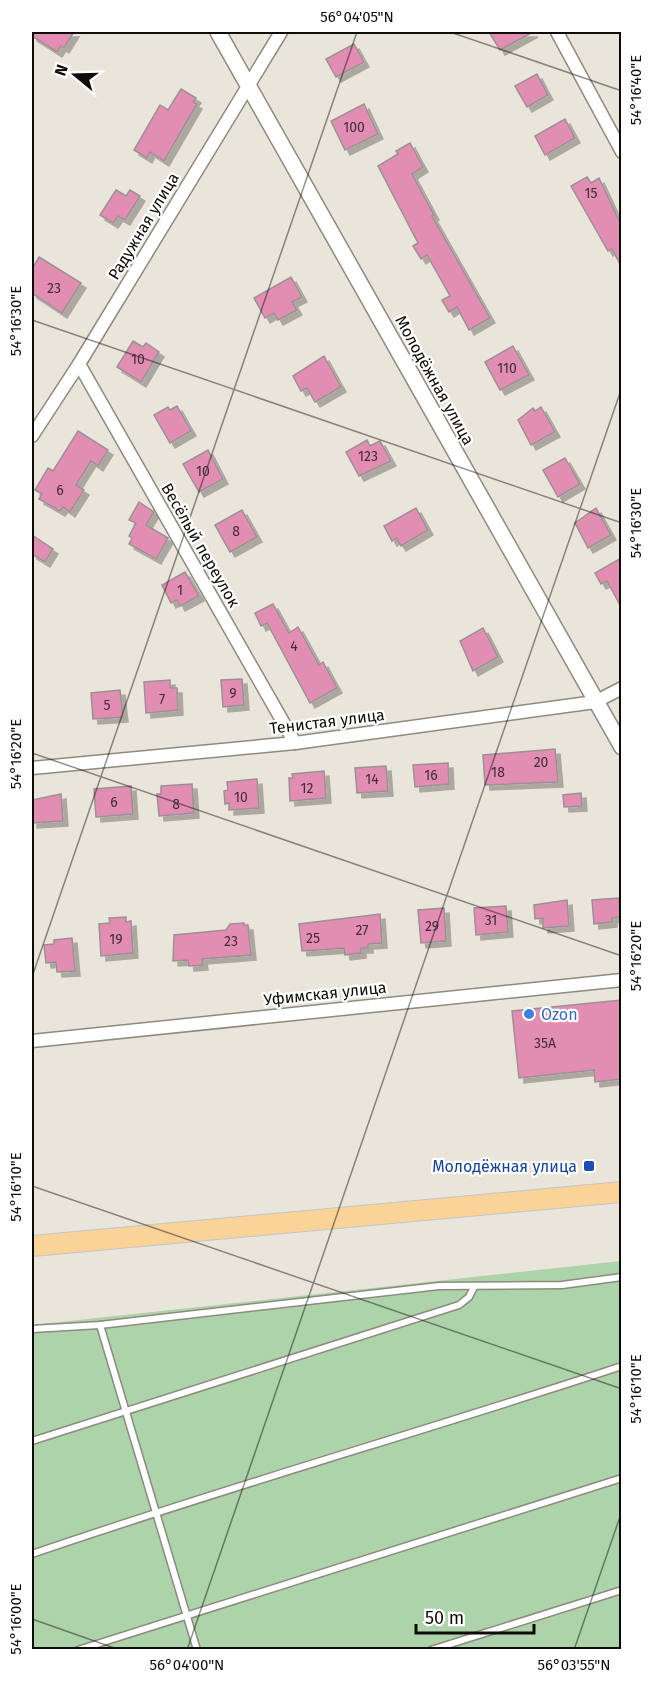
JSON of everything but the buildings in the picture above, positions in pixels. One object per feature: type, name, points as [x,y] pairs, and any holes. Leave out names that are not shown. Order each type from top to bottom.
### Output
[{"type":"main road","points":[[32,1245],[621,1192]]},
{"type":"street","name":"Молодёжная улица","points":[[218,32],[621,747]]},
{"type":"street","name":"Радужная улица","points":[[32,436],[281,32]]},
{"type":"street","points":[[561,34],[621,152]]},
{"type":"street","name":"Весёлый переулок","points":[[79,363],[294,743]]},
{"type":"street","name":"Тенистая улица","points":[[32,768],[294,743],[595,702],[621,688]]},
{"type":"street","name":"Уфимская улица","points":[[32,1041],[621,980]]},
{"type":"lane","points":[[32,1329],[100,1324],[439,1286],[562,1285],[621,1277]]},
{"type":"lane","points":[[32,1441],[459,1305],[469,1297],[474,1287]]},
{"type":"lane","points":[[100,1324],[123,1411],[197,1650]]},
{"type":"lane","points":[[32,1554],[154,1512],[472,1416],[621,1366]]},
{"type":"lane","points":[[78,1650],[621,1478]]},
{"type":"lane","points":[[431,1650],[621,1590]]},
{"type":"green space","points":[[621,1261],[621,1649],[32,1649],[32,1325]]},
{"type":"place","name":"Ozon","points":[[529,1014]]},
{"type":"place","name":"Молодёжная улица","points":[[589,1166]]}]
